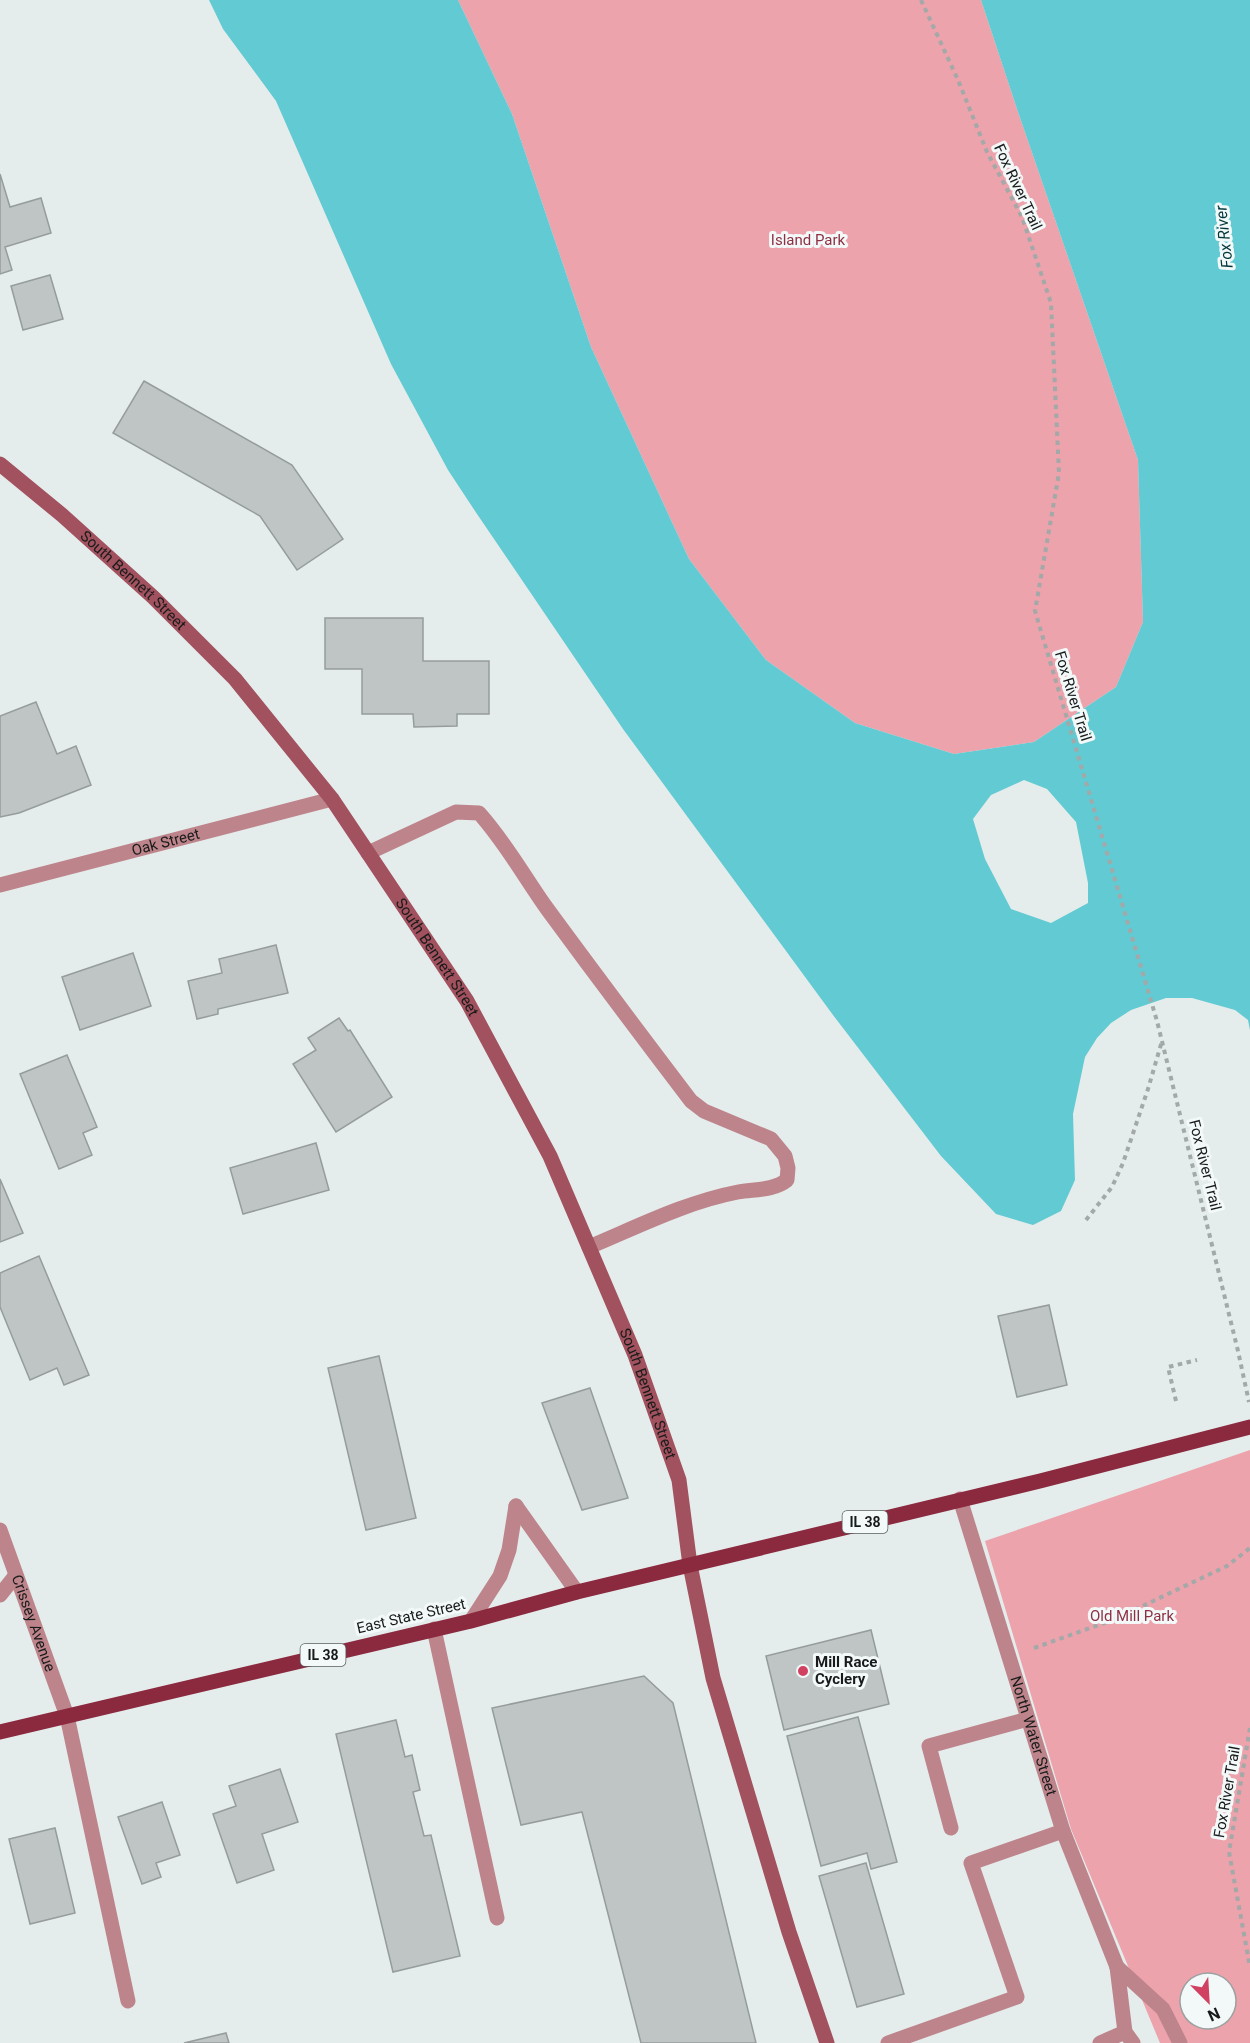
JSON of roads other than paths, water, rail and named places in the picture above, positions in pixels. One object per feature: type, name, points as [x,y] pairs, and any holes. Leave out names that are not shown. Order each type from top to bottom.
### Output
[{"type":"main road","name":"South Bennett Street","points":[[0,464],[62,515],[153,597],[227,671],[332,799],[467,1001],[550,1156],[635,1355],[679,1480],[690,1565],[712,1678],[789,1932],[827,2043]]},
{"type":"main road","name":"IL 38","points":[[690,1565],[1250,1427]]},
{"type":"main road","name":"East State Street","points":[[0,1732],[471,1621],[577,1592],[690,1565]]},
{"type":"street","name":"Oak Street","points":[[0,885],[332,799]]},
{"type":"street","points":[[368,853],[456,812],[479,813],[493,829],[529,884],[603,986],[691,1101],[704,1111],[771,1139],[785,1156],[788,1168],[787,1180],[782,1184],[692,1204],[589,1247]]},
{"type":"street","name":"North Water Street","points":[[960,1499],[1063,1831],[1117,1967]]},
{"type":"street","points":[[471,1621],[500,1576],[509,1550],[516,1506],[577,1592]]},
{"type":"street","name":"Crissey Avenue","points":[[0,1530],[68,1716],[128,2001]]},
{"type":"street","points":[[0,1595],[16,1575]]},
{"type":"street","points":[[434,1629],[497,1918]]},
{"type":"street","points":[[951,1828],[929,1746],[1028,1719]]},
{"type":"street","points":[[888,2043],[1017,1997],[971,1863],[1063,1831]]},
{"type":"street","points":[[1100,2043],[1129,2038],[1117,1967]]},
{"type":"street","points":[[1117,1967],[1163,2010],[1180,2043]]},
{"type":"water","name":"Fox River","points":[[209,0],[458,0],[512,114],[591,347],[689,559],[766,660],[855,723],[954,754],[1034,742],[1116,687],[1143,622],[1138,460],[981,0],[1250,0],[1250,1030],[1248,1020],[1235,1010],[1192,998],[1166,998],[1131,1010],[1111,1023],[1097,1038],[1085,1057],[1073,1114],[1075,1180],[1061,1211],[1033,1225],[996,1214],[941,1156],[833,1015],[623,729],[448,470],[391,364],[276,101],[223,29]],"holes":[[[1024,780],[1047,789],[1076,822],[1088,883],[1088,903],[1051,923],[1011,909],[985,859],[973,819],[991,795]]]},
{"type":"place","name":"Mill Race Cyclery","points":[[803,1671]]},
{"type":"park label","name":"Island Park","points":[[808,240]]},
{"type":"park label","name":"Old Mill Park","points":[[1132,1616]]}]
